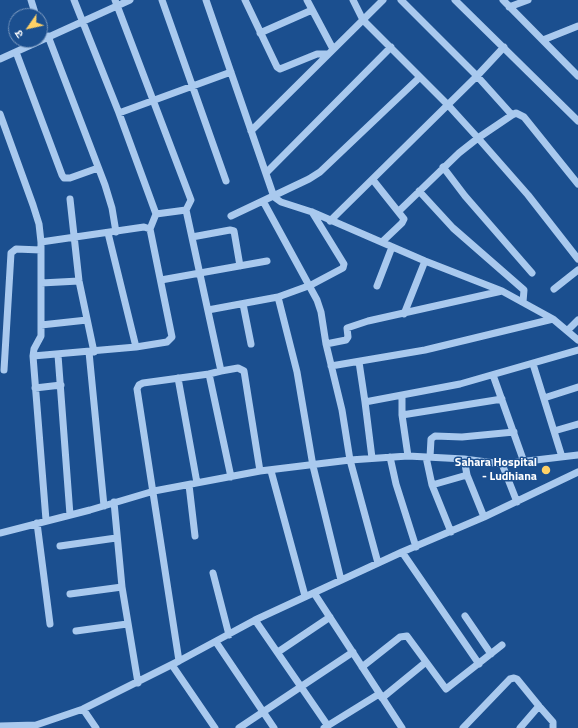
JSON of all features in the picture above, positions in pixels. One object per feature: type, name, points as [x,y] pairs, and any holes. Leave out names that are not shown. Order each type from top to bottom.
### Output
[{"type":"street","points":[[33,356],[136,347],[167,342],[172,337],[150,229],[156,214],[119,113],[74,0]]},
{"type":"street","points":[[48,37],[116,3],[130,0]]},
{"type":"street","points":[[162,0],[226,181]]},
{"type":"street","points":[[206,0],[274,197],[281,202],[312,212],[425,261],[502,291],[553,319],[568,330],[578,340]]},
{"type":"street","points":[[245,0],[275,66],[278,68],[330,51]]},
{"type":"street","points":[[307,0],[330,51]]},
{"type":"street","points":[[353,0],[363,20],[448,105],[478,138],[528,195],[578,259]]},
{"type":"street","points":[[250,131],[383,0]]},
{"type":"street","points":[[401,0],[477,76],[512,115]]},
{"type":"street","points":[[455,0],[578,121]]},
{"type":"street","points":[[503,0],[578,76]]},
{"type":"street","points":[[509,7],[528,0]]},
{"type":"street","points":[[116,3],[191,200],[190,206],[186,210],[156,214]]},
{"type":"street","points":[[260,33],[312,10]]},
{"type":"street","points":[[543,40],[578,26]]},
{"type":"street","points":[[48,43],[98,168],[112,208],[116,232]]},
{"type":"street","points":[[266,173],[391,47]]},
{"type":"street","points":[[330,221],[477,76],[504,47]]},
{"type":"street","points":[[0,58],[25,48]]},
{"type":"street","points":[[16,52],[64,178],[70,178],[98,168]]},
{"type":"street","points":[[119,113],[231,72]]},
{"type":"street","points":[[231,216],[274,197],[320,172],[420,77]]},
{"type":"street","points":[[399,211],[443,167],[478,138],[512,115],[518,113],[524,117],[578,184]]},
{"type":"street","points":[[0,114],[39,224],[41,246],[41,336],[34,349],[33,356],[46,520]]},
{"type":"street","points":[[443,167],[465,196],[532,273]]},
{"type":"street","points":[[372,180],[404,218],[402,223],[382,242]]},
{"type":"street","points":[[419,191],[453,228],[524,290],[523,302]]},
{"type":"street","points":[[70,199],[79,281],[92,352],[104,506]]},
{"type":"street","points":[[263,201],[311,285],[321,312],[326,344],[342,410],[350,460],[378,563]]},
{"type":"street","points":[[186,210],[221,371]]},
{"type":"street","points":[[208,310],[278,297],[311,285],[341,271],[344,264],[312,212]]},
{"type":"street","points":[[4,370],[11,253],[16,249],[41,246],[144,227],[150,229]]},
{"type":"street","points":[[192,237],[230,230],[234,231],[240,266]]},
{"type":"street","points":[[108,234],[136,347]]},
{"type":"street","points":[[377,286],[392,247]]},
{"type":"street","points":[[161,280],[267,261]]},
{"type":"street","points":[[404,314],[425,261]]},
{"type":"street","points":[[554,289],[578,270]]},
{"type":"street","points":[[41,283],[79,281]]},
{"type":"street","points":[[326,344],[347,339],[346,331],[349,327],[502,291]]},
{"type":"street","points":[[278,297],[297,372],[313,466],[341,580]]},
{"type":"street","points":[[243,304],[251,344]]},
{"type":"street","points":[[331,366],[425,350],[553,319]]},
{"type":"street","points":[[41,325],[87,320]]},
{"type":"street","points":[[568,330],[578,320]]},
{"type":"street","points":[[365,402],[460,384],[578,350]]},
{"type":"street","points":[[58,354],[70,515]]},
{"type":"street","points":[[360,362],[372,458]]},
{"type":"street","points":[[533,364],[562,457]]},
{"type":"street","points":[[179,661],[138,389],[139,385],[241,368],[244,371],[260,471]]},
{"type":"street","points":[[209,374],[231,477]]},
{"type":"street","points":[[493,375],[524,462]]},
{"type":"street","points":[[178,378],[197,483]]},
{"type":"street","points":[[35,388],[61,385]]},
{"type":"street","points":[[544,398],[578,387]]},
{"type":"street","points":[[402,395],[402,415],[408,456]]},
{"type":"street","points":[[402,415],[502,399]]},
{"type":"street","points":[[554,431],[578,424]]},
{"type":"street","points":[[451,532],[432,485],[428,457],[431,439],[435,436],[462,437],[514,432]]},
{"type":"street","points":[[0,533],[104,506],[154,491],[260,471],[313,466],[350,460],[408,456],[464,459],[502,464],[578,455]]},
{"type":"street","points":[[390,457],[396,484],[416,547]]},
{"type":"street","points":[[464,459],[467,475],[484,517]]},
{"type":"street","points":[[502,464],[517,502]]},
{"type":"street","points":[[271,471],[305,596]]},
{"type":"street","points":[[0,726],[36,725],[83,709],[138,683],[255,620],[305,596],[402,552],[451,532],[578,472]]},
{"type":"street","points":[[432,485],[467,475]]},
{"type":"street","points":[[190,485],[195,536]]},
{"type":"street","points":[[114,502],[116,538],[122,587],[138,683]]},
{"type":"street","points":[[37,523],[50,624]]},
{"type":"street","points":[[60,546],[116,538]]},
{"type":"street","points":[[402,552],[479,664]]},
{"type":"street","points":[[213,573],[229,635]]},
{"type":"street","points":[[70,594],[122,587]]},
{"type":"street","points":[[314,593],[402,728]]},
{"type":"street","points":[[465,616],[491,654]]},
{"type":"street","points":[[278,652],[330,618]]},
{"type":"street","points":[[255,620],[301,686],[326,727],[380,696],[426,662]]},
{"type":"street","points":[[76,631],[127,624]]},
{"type":"street","points":[[362,666],[404,635],[410,638],[446,689],[502,645]]},
{"type":"street","points":[[216,642],[274,728]]},
{"type":"street","points":[[239,728],[353,652]]},
{"type":"street","points":[[172,665],[215,728]]},
{"type":"street","points":[[463,728],[510,679],[514,678],[517,679],[553,722],[553,728]]},
{"type":"street","points":[[520,728],[539,706]]},
{"type":"street","points":[[83,709],[96,728]]},
{"type":"place","name":"Sahara Hospital - Ludhiana","points":[[546,470]]}]
